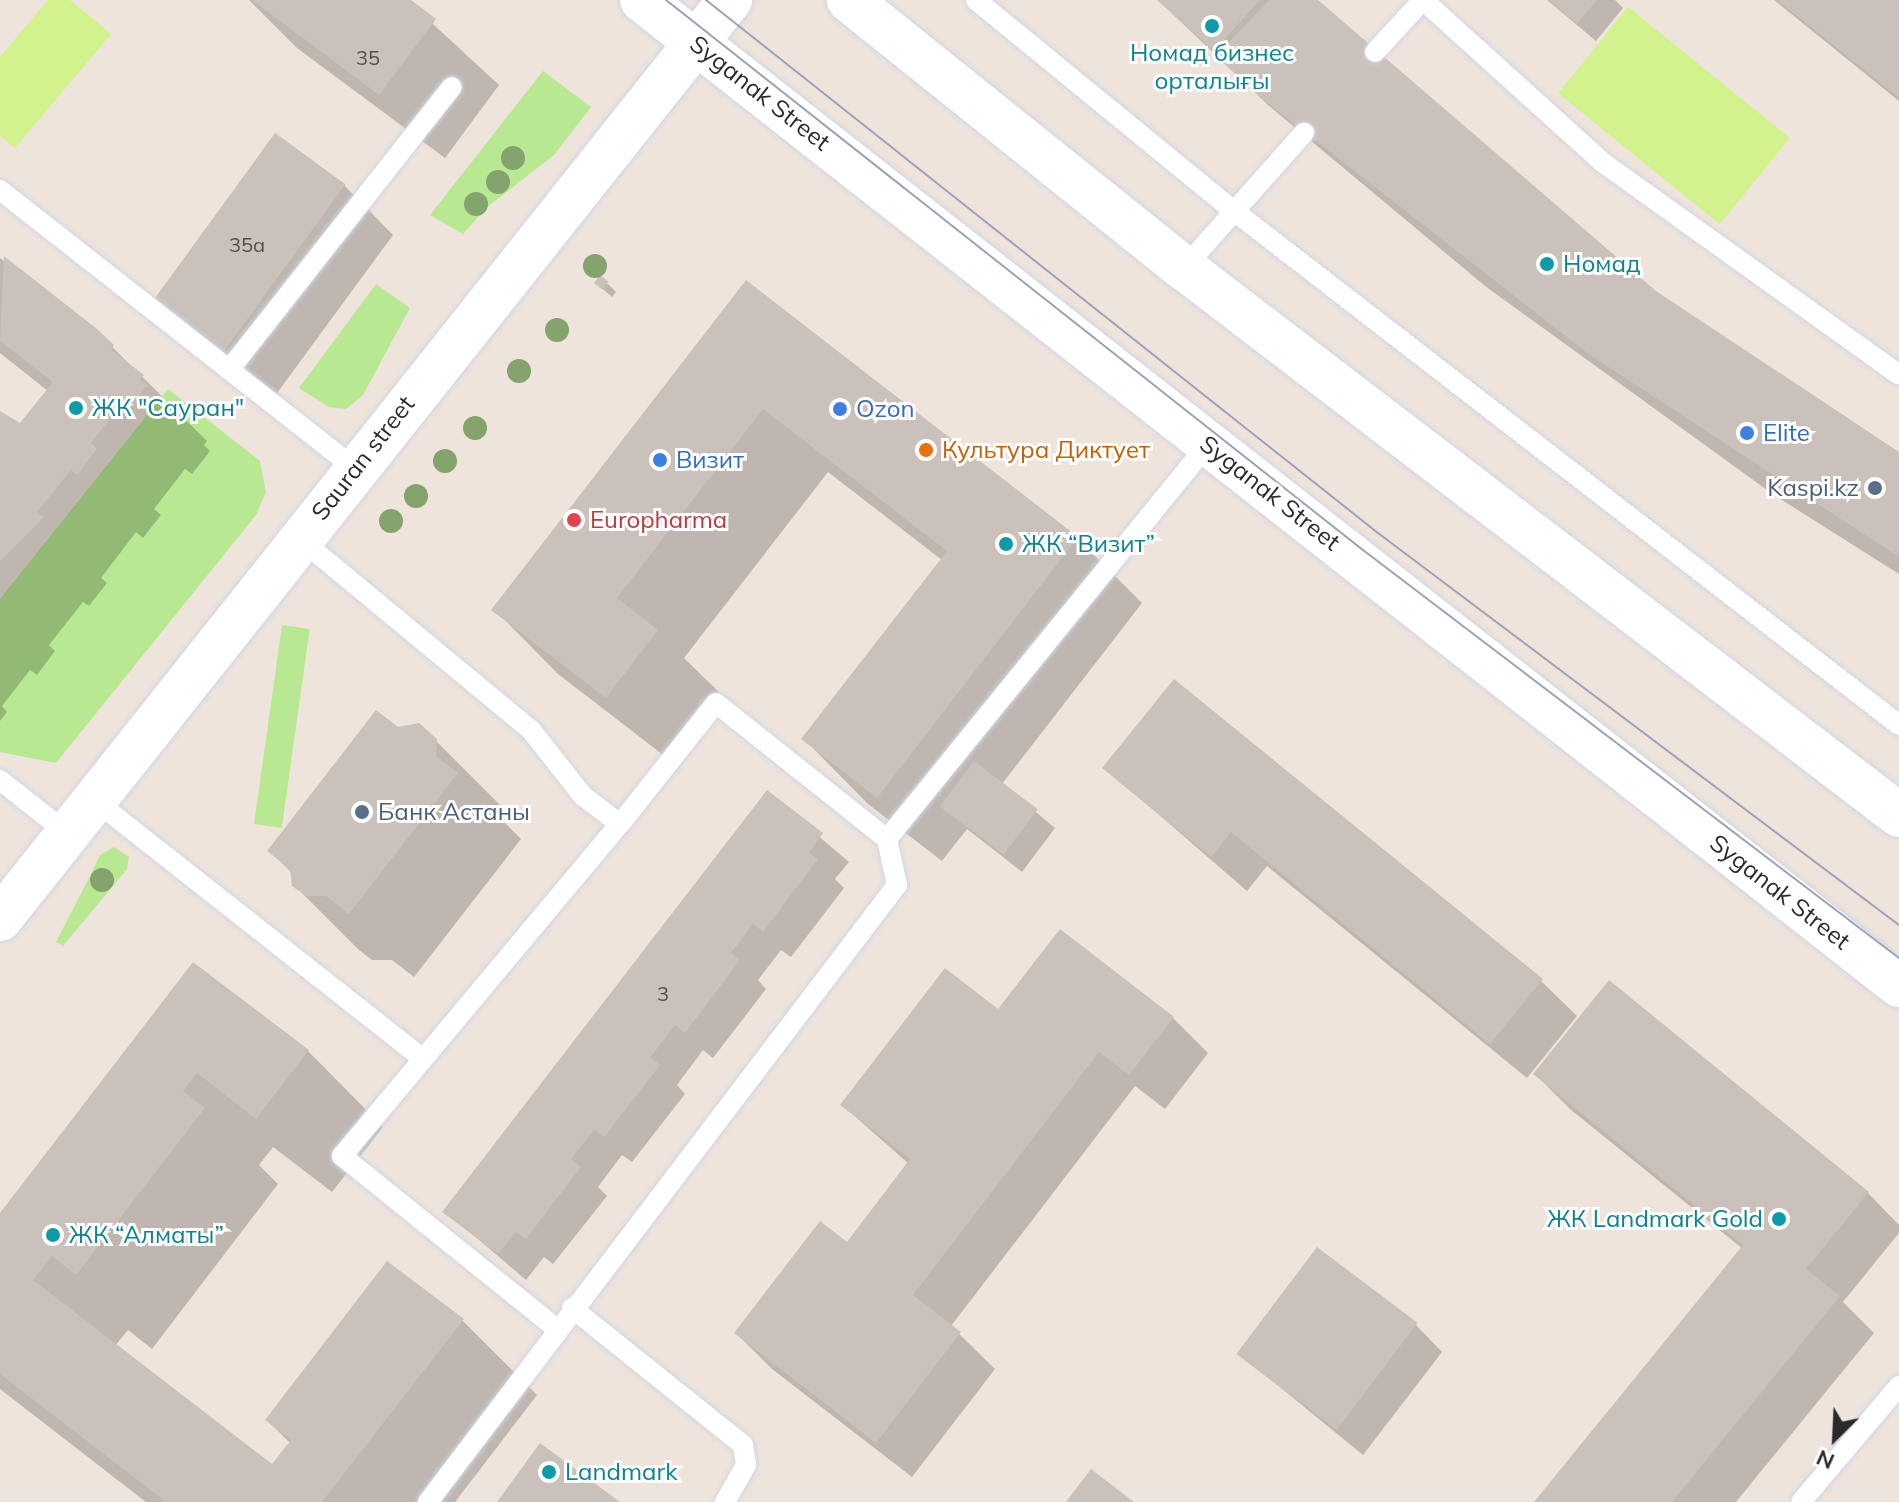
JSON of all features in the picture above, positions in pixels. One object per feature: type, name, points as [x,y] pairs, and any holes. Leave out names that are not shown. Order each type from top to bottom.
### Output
[{"type":"main road","name":"Syganak Street","points":[[642,0],[1899,985]]},
{"type":"main road","name":"Sauran street","points":[[0,919],[354,468],[730,0]]},
{"type":"main road","points":[[849,0],[1184,268],[1899,815]]},
{"type":"lane","points":[[976,0],[1234,211],[1899,725]]},
{"type":"lane","points":[[1375,52],[1422,1],[1602,162],[1899,375]]},
{"type":"lane","points":[[229,370],[452,87]]},
{"type":"lane","points":[[1184,268],[1304,133]]},
{"type":"lane","points":[[0,190],[354,468]]},
{"type":"lane","points":[[887,839],[1208,444]]},
{"type":"lane","points":[[300,539],[531,730],[583,796],[620,824]]},
{"type":"lane","points":[[428,1502],[557,1329],[572,1308],[897,885],[887,839],[716,703],[620,824],[342,1156],[557,1329]]},
{"type":"lane","points":[[0,780],[80,816],[422,1058]]},
{"type":"lane","points":[[572,1308],[743,1445],[746,1465],[725,1502]]},
{"type":"lane","points":[[1801,1502],[1899,1386]]},
{"type":"green space","points":[[48,0],[70,0],[111,34],[15,148],[0,136],[0,57]]},
{"type":"green space","points":[[1628,7],[1790,138],[1720,224],[1558,93]]},
{"type":"green space","points":[[543,71],[591,107],[554,155],[486,208],[463,234],[430,215]]},
{"type":"green space","points":[[376,284],[410,308],[363,395],[346,409],[329,407],[299,388]]},
{"type":"green space","points":[[168,389],[260,461],[266,492],[256,515],[56,763],[0,752],[0,599]]},
{"type":"green space","points":[[282,625],[310,629],[282,828],[254,824]]},
{"type":"green space","points":[[114,847],[129,857],[127,869],[63,946],[56,942],[100,855]]},
{"type":"building","points":[[252,0],[411,0],[436,19],[379,95]]},
{"type":"building","name":"Номад бизнес орталығы","points":[[1157,0],[1260,0],[1214,51]]},
{"type":"building","name":"Номад","points":[[1269,0],[1318,0],[1656,291],[1899,452],[1899,557],[1590,355],[1261,98],[1216,56]]},
{"type":"building","points":[[1548,0],[1597,0],[1577,24]]},
{"type":"building","points":[[1777,0],[1899,0],[1899,98]]},
{"type":"building","points":[[275,133],[345,184],[220,356],[150,305]]},
{"type":"building","name":"ЖК \"Сауран\"","points":[[4,256],[97,329],[114,345],[111,350],[144,375],[140,380],[147,385],[127,411],[120,406],[91,443],[97,449],[77,475],[71,470],[37,512],[44,517],[0,561],[0,411],[20,423],[53,382],[0,341]]},
{"type":"building","points":[[600,275],[609,282],[603,290],[594,283]]},
{"type":"building","name":"ЖК “Визит”","points":[[746,280],[1078,537],[877,798],[801,739],[947,551],[763,409],[617,598],[658,630],[606,698],[491,610]]},
{"type":"building","points":[[1174,679],[1543,979],[1490,1044],[1231,832],[1211,857],[1102,768]]},
{"type":"building","name":"Банк Астаны","points":[[376,710],[398,727],[419,723],[437,739],[436,756],[458,773],[349,914],[326,896],[306,896],[292,886],[290,869],[267,851]]},
{"type":"building","points":[[974,761],[1038,809],[1004,855],[940,807]]},
{"type":"building","points":[[767,790],[823,833],[809,852],[818,859],[763,932],[753,924],[731,953],[740,960],[685,1033],[675,1025],[650,1058],[660,1065],[604,1137],[594,1130],[571,1159],[581,1167],[526,1239],[516,1232],[498,1254],[442,1212]]},
{"type":"building","points":[[1060,929],[1174,1017],[1129,1075],[1099,1052],[913,1295],[961,1332],[876,1443],[734,1333],[820,1221],[847,1242],[910,1159],[840,1105],[945,968],[998,1009]]},
{"type":"building","name":"ЖК “Алматы”","points":[[193,962],[309,1050],[256,1119],[197,1073],[183,1091],[205,1108],[76,1275],[52,1256],[33,1280],[272,1464],[291,1440],[265,1420],[387,1261],[464,1319],[322,1502],[166,1502],[0,1374],[0,1213]]},
{"type":"building","name":"ЖК Landmark Gold","points":[[1609,980],[1869,1192],[1806,1269],[1840,1296],[1672,1502],[1534,1502],[1743,1245],[1533,1074]]},
{"type":"building","points":[[1317,1247],[1418,1323],[1337,1430],[1236,1354]]},
{"type":"building","name":"Landmark","points":[[540,1443],[620,1502],[497,1502]]},
{"type":"building","points":[[1091,1469],[1134,1502],[1066,1502]]},
{"type":"tram line","points":[[666,0],[1363,550],[1899,958]]},
{"type":"tram line","points":[[706,0],[1378,533],[1899,925]]},
{"type":"place","name":"Номад бизнес орталығы","points":[[1212,26]]},
{"type":"place","name":"Номад","points":[[1547,264]]},
{"type":"place","name":"ЖК \"Сауран\"","points":[[76,408]]},
{"type":"place","name":"Ozon","points":[[840,409]]},
{"type":"place","name":"Elite","points":[[1747,433]]},
{"type":"place","name":"Культура Диктует","points":[[926,450]]},
{"type":"place","name":"Визит","points":[[660,460]]},
{"type":"place","name":"Kaspi.kz","points":[[1875,488]]},
{"type":"place","name":"Europharma","points":[[574,520]]},
{"type":"place","name":"ЖК “Визит”","points":[[1006,544]]},
{"type":"place","name":"Банк Астаны","points":[[362,812]]},
{"type":"place","name":"ЖК Landmark Gold","points":[[1779,1219]]},
{"type":"place","name":"ЖК “Алматы”","points":[[53,1235]]},
{"type":"place","name":"Landmark","points":[[549,1472]]}]
